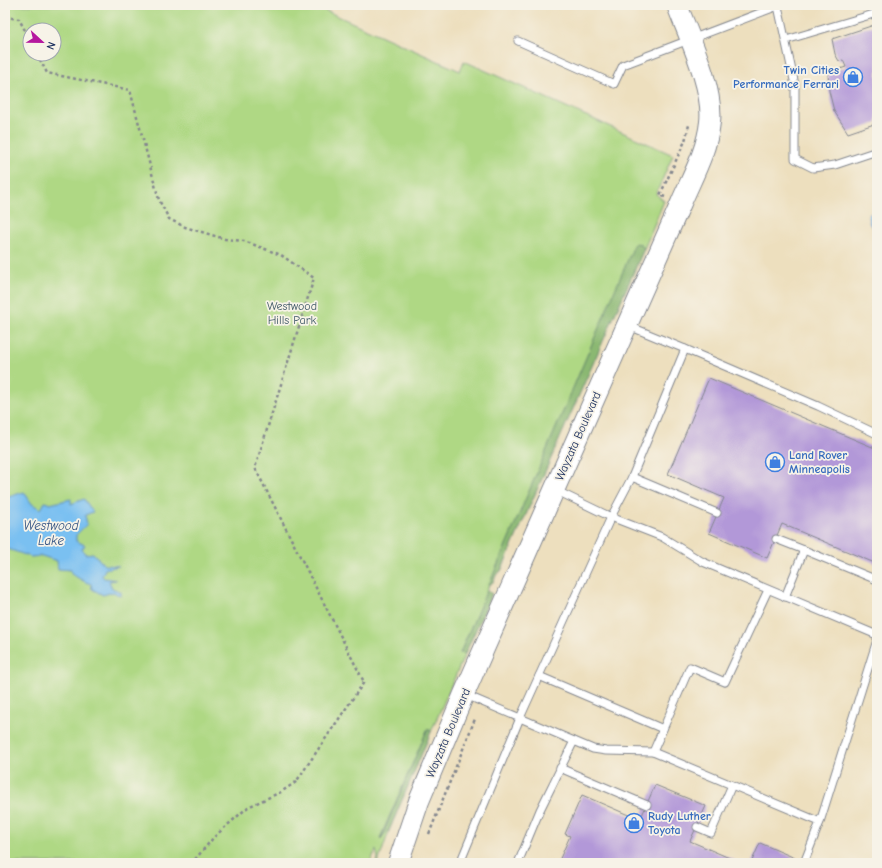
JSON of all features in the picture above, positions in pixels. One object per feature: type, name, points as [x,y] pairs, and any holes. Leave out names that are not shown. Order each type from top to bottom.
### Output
[{"type":"street","name":"Wayzata Boulevard","points":[[398,863],[419,801],[464,694],[700,159],[707,138],[710,122],[710,105],[706,86],[677,5]]},
{"type":"lane","points":[[518,41],[614,84],[623,65],[778,5],[795,84],[795,159],[813,168],[835,165],[877,151]]},
{"type":"lane","points":[[786,40],[877,13]]},
{"type":"lane","points":[[627,325],[818,406],[877,434]]},
{"type":"lane","points":[[460,863],[520,718],[611,517],[632,477],[686,349]]},
{"type":"lane","points":[[632,477],[718,513]]},
{"type":"lane","points":[[554,490],[611,517],[662,537],[703,562],[877,635]]},
{"type":"lane","points":[[776,539],[877,580]]},
{"type":"lane","points":[[784,596],[804,550]]},
{"type":"lane","points":[[653,752],[690,667],[725,682],[768,590]]},
{"type":"lane","points":[[804,863],[820,822],[877,640]]},
{"type":"lane","points":[[539,676],[663,729]]},
{"type":"lane","points":[[464,694],[593,749],[606,751],[653,752],[820,822]]},
{"type":"lane","points":[[518,863],[540,810],[574,741]]},
{"type":"lane","points":[[560,768],[647,805]]},
{"type":"lane","points":[[697,827],[711,833],[732,785]]},
{"type":"path","points":[[5,17],[19,19],[22,25]]},
{"type":"path","points":[[41,62],[47,73],[130,90],[156,182],[159,200],[169,219],[185,227],[225,239],[244,241],[281,255],[314,278],[255,468],[364,682],[296,782],[281,792],[248,807],[214,837],[192,863]]},
{"type":"path","points":[[660,195],[685,140],[690,119]]},
{"type":"path","points":[[426,841],[477,715]]},
{"type":"green space","name":"Westwood Hills Park","points":[[5,5],[313,5],[460,71],[464,61],[673,155],[656,194],[664,201],[644,249],[641,244],[635,244],[460,653],[465,654],[431,732],[428,728],[380,838],[389,831],[378,863],[376,863],[378,859],[376,850],[370,863],[5,863]]},
{"type":"green space","points":[[635,243],[641,244],[644,249],[501,571],[496,575],[494,581],[488,587]]},
{"type":"green space","points":[[487,590],[492,594],[465,654],[460,653]]},
{"type":"green space","points":[[428,728],[431,732],[389,831],[386,832],[380,840]]},
{"type":"water","points":[[877,211],[877,230],[870,225],[868,217],[870,213]]},
{"type":"water","name":"Westwood Lake","points":[[24,492],[32,504],[41,509],[45,502],[50,504],[71,499],[71,504],[84,499],[93,512],[85,515],[87,524],[76,535],[76,541],[85,545],[82,549],[85,554],[93,553],[104,565],[119,566],[105,569],[102,576],[104,578],[116,580],[109,581],[112,588],[121,592],[121,596],[113,592],[103,595],[92,589],[91,584],[71,574],[71,570],[58,569],[57,561],[42,556],[31,557],[5,548],[5,498]]},
{"type":"building","name":"Twin Cities Performance Ferrari","points":[[877,24],[877,123],[848,133],[834,111],[829,91],[828,73],[846,67],[843,60],[839,61],[835,54],[832,39]]},
{"type":"building","name":"Land Rover Minneapolis","points":[[709,378],[877,449],[877,564],[782,524],[767,558],[709,533],[724,498],[668,474]]},
{"type":"building","name":"Rudy Luther Toyota","points":[[655,785],[706,806],[690,841],[741,863],[558,863],[570,836],[565,834],[582,795],[640,820]]},
{"type":"building","points":[[760,843],[795,858],[793,863],[751,863]]},
{"type":"place","name":"Twin Cities Performance Ferrari","points":[[853,77]]},
{"type":"place","name":"Land Rover Minneapolis","points":[[775,462]]},
{"type":"place","name":"Rudy Luther Toyota","points":[[634,823]]}]
